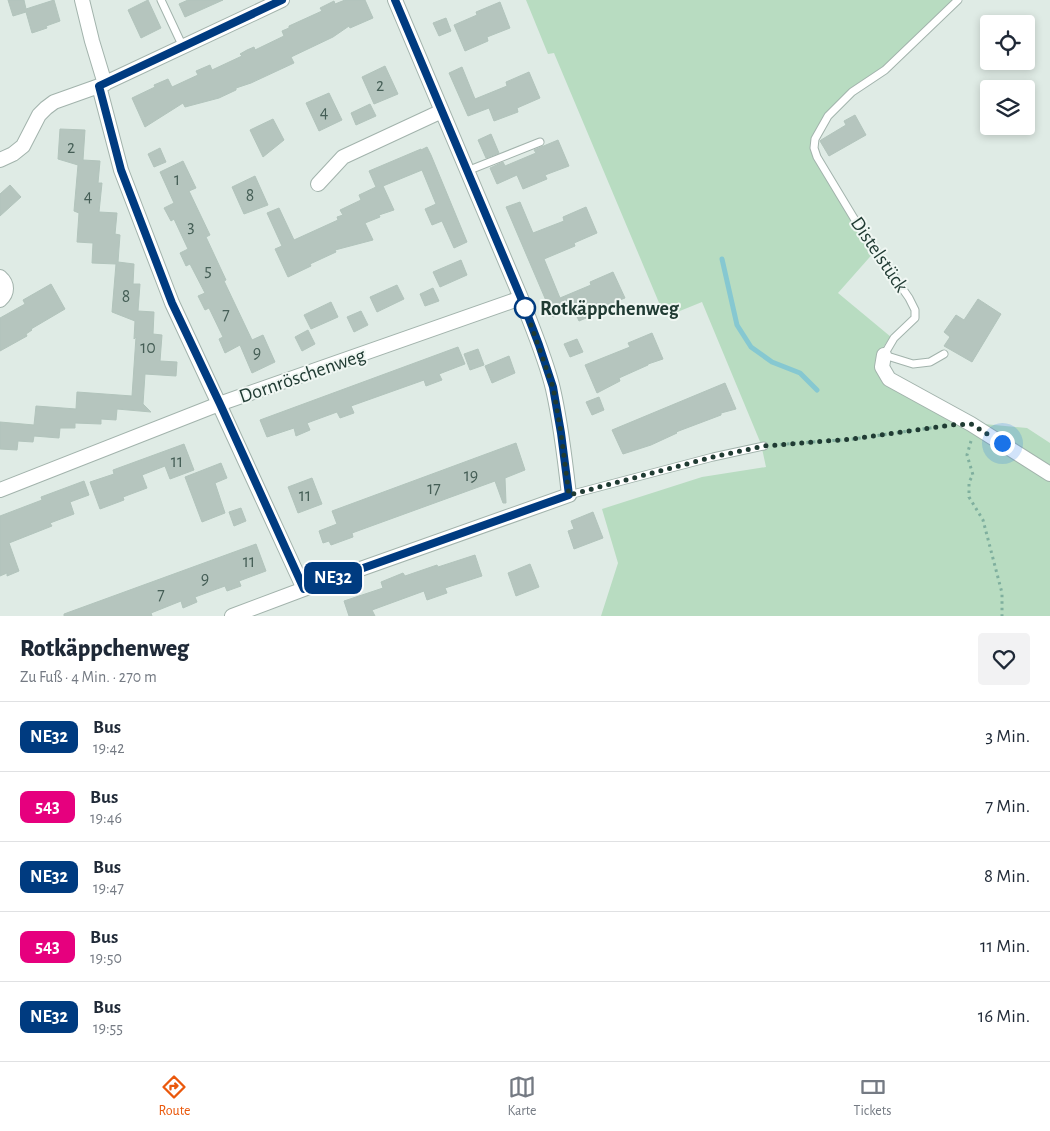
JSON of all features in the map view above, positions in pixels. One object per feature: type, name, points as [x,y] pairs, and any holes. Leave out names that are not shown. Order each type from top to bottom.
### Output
[{"type":"street","points":[[82,0],[121,170],[168,295],[304,589]]},
{"type":"street","points":[[0,160],[13,154],[23,146],[40,115],[54,102],[102,85],[282,0]]},
{"type":"street","points":[[232,616],[569,495],[553,387],[539,345],[395,0]]},
{"type":"street","points":[[318,184],[343,157],[442,111]]},
{"type":"street","points":[[0,277],[5,282],[6,287],[6,292],[0,300]]},
{"type":"street","name":"Dornröschenweg","points":[[0,490],[220,404],[521,298]]},
{"type":"street","points":[[884,355],[882,367],[888,380],[971,431],[1050,474]]},
{"type":"lane","points":[[161,0],[184,47]]},
{"type":"lane","name":"Distelstück","points":[[884,355],[894,338],[915,318],[915,310],[909,298],[855,220],[817,158],[814,139],[828,116],[852,92],[884,70],[958,0]]},
{"type":"lane","points":[[467,171],[540,142]]},
{"type":"lane","points":[[884,355],[913,364],[930,362],[944,354]]},
{"type":"lane","points":[[569,495],[713,457],[764,446]]},
{"type":"path","points":[[764,446],[852,439],[951,425],[971,431],[968,455],[974,475],[969,482],[969,496],[983,520],[1002,594],[1002,616]]},
{"type":"green space","points":[[526,0],[958,0],[885,70],[828,116],[814,148],[876,250],[838,293],[891,337],[882,350],[878,366],[953,421],[1027,428],[1050,443],[1050,616],[601,616],[618,563],[602,509],[702,477],[766,467],[761,444],[702,302],[665,317],[554,53],[548,54]]},
{"type":"building","points":[[8,0],[24,0],[26,9],[54,0],[60,21],[32,33],[26,12],[13,16]]},
{"type":"building","points":[[148,0],[161,28],[141,38],[128,10]]},
{"type":"building","points":[[188,0],[223,0],[185,17],[179,4]]},
{"type":"building","points":[[345,0],[365,0],[373,18],[350,28],[349,26],[333,37],[291,57],[294,63],[236,88],[236,90],[219,98],[185,107],[183,103],[145,127],[132,98],[168,79],[172,87],[198,75],[196,71],[210,65],[212,70],[242,56],[240,54],[247,50],[254,47],[255,50],[284,36],[282,31],[322,11],[320,8],[334,1],[335,4]]},
{"type":"building","points":[[500,2],[510,28],[487,37],[488,41],[465,51],[454,25],[477,15],[476,12]]},
{"type":"building","points":[[446,18],[451,31],[439,36],[433,23]]},
{"type":"building","points":[[385,66],[398,94],[374,104],[362,77]]},
{"type":"building","points":[[462,67],[475,99],[507,86],[506,82],[529,72],[540,98],[517,108],[518,112],[494,121],[489,108],[468,116],[449,73]]},
{"type":"building","points":[[329,93],[342,120],[319,131],[306,103]]},
{"type":"building","points":[[370,104],[376,116],[356,125],[351,113]]},
{"type":"building","points":[[855,115],[866,135],[829,156],[820,141],[846,125],[844,121]]},
{"type":"building","points":[[273,119],[284,140],[263,157],[250,130]]},
{"type":"building","points":[[60,129],[85,130],[83,160],[100,161],[98,183],[102,183],[99,212],[117,213],[115,234],[120,235],[118,262],[134,264],[133,284],[140,284],[138,311],[154,312],[153,334],[162,335],[160,361],[177,362],[176,376],[145,374],[143,404],[151,412],[117,409],[116,420],[101,419],[101,424],[75,423],[75,428],[60,428],[59,438],[34,436],[33,442],[18,441],[17,450],[0,449],[0,422],[34,425],[36,406],[76,409],[77,392],[132,396],[136,337],[134,339],[135,321],[112,312],[116,264],[92,263],[93,243],[77,242],[79,213],[74,211],[78,165],[58,159]]},
{"type":"building","points":[[491,134],[499,153],[486,158],[478,140]]},
{"type":"building","points":[[558,140],[569,166],[545,175],[547,179],[523,189],[517,175],[497,184],[490,168],[503,162],[505,166],[536,153],[534,150]]},
{"type":"building","points":[[427,147],[467,242],[454,248],[442,221],[432,225],[425,209],[436,204],[422,170],[383,186],[394,210],[379,215],[380,217],[365,223],[373,240],[335,250],[336,252],[288,277],[275,249],[282,246],[267,213],[279,208],[294,240],[338,220],[337,217],[343,215],[340,210],[361,200],[359,195],[376,187],[369,171]]},
{"type":"building","points":[[160,148],[166,162],[154,167],[148,154]]},
{"type":"building","points":[[183,161],[196,188],[189,191],[210,235],[206,237],[226,280],[224,281],[252,340],[263,335],[275,362],[252,373],[240,345],[225,353],[219,339],[223,337],[209,308],[205,310],[198,296],[205,293],[190,264],[186,266],[180,253],[188,249],[174,219],[171,221],[164,208],[174,203],[160,172]]},
{"type":"building","points":[[255,176],[268,205],[244,214],[232,187]]},
{"type":"building","points":[[10,185],[21,197],[0,216],[0,194]]},
{"type":"building","points":[[520,202],[533,233],[564,221],[563,217],[586,207],[597,233],[574,243],[575,246],[544,259],[560,298],[591,285],[590,282],[613,272],[625,298],[602,307],[603,311],[579,321],[573,308],[553,317],[506,207]]},
{"type":"building","points":[[461,260],[467,275],[440,287],[433,272]]},
{"type":"building","points":[[51,284],[65,309],[31,329],[26,334],[27,336],[0,351],[0,318],[25,304],[23,300]]},
{"type":"building","points":[[397,285],[404,299],[377,312],[370,297]]},
{"type":"building","points":[[433,288],[439,301],[425,306],[420,294]]},
{"type":"building","points":[[978,299],[1001,314],[972,362],[944,346],[950,337],[944,332],[956,315],[964,320]]},
{"type":"building","points":[[331,302],[338,317],[311,329],[304,315]]},
{"type":"building","points":[[361,311],[368,325],[354,332],[347,317]]},
{"type":"building","points":[[308,330],[315,344],[302,351],[295,337]]},
{"type":"building","points":[[652,333],[663,359],[619,378],[620,381],[597,393],[585,365],[630,347],[628,343]]},
{"type":"building","points":[[577,339],[583,352],[570,357],[564,344]]},
{"type":"building","points":[[458,347],[465,364],[439,374],[442,380],[426,386],[424,380],[351,406],[354,413],[340,418],[337,412],[307,423],[310,430],[296,436],[294,428],[267,437],[260,420]]},
{"type":"building","points":[[478,349],[484,365],[470,370],[464,354]]},
{"type":"building","points":[[509,356],[515,373],[492,383],[485,366]]},
{"type":"building","points":[[725,383],[736,409],[721,413],[721,415],[676,432],[651,445],[623,454],[612,430]]},
{"type":"building","points":[[599,397],[604,410],[592,415],[586,402]]},
{"type":"building","points":[[516,443],[525,470],[505,478],[506,503],[503,503],[495,481],[352,533],[353,537],[331,545],[329,541],[323,543],[319,531],[337,524],[332,511]]},
{"type":"building","points":[[184,444],[194,470],[170,479],[165,466],[142,475],[147,488],[123,497],[124,500],[100,509],[90,482],[114,474],[113,470]]},
{"type":"building","points":[[221,463],[227,478],[215,483],[225,513],[202,522],[185,477]]},
{"type":"building","points":[[312,478],[322,504],[298,513],[288,487]]},
{"type":"building","points":[[84,481],[89,495],[70,502],[74,514],[50,523],[52,526],[9,543],[19,571],[7,576],[7,573],[0,576],[0,516],[42,500],[41,497]]},
{"type":"building","points":[[241,508],[246,521],[234,526],[229,512]]},
{"type":"building","points":[[593,512],[603,538],[574,549],[568,531],[574,529],[571,521]]},
{"type":"building","points":[[256,544],[266,571],[239,581],[241,586],[227,591],[225,586],[195,597],[197,602],[183,608],[181,601],[151,613],[152,616],[64,616],[64,614]]},
{"type":"building","points":[[475,555],[482,576],[445,588],[447,593],[427,600],[424,591],[372,610],[375,616],[349,616],[344,601],[383,588],[381,582],[403,573],[405,576]]},
{"type":"building","points":[[530,564],[539,587],[516,596],[508,573]]},
{"type":"waterway","points":[[722,259],[737,325],[751,347],[772,362],[800,373],[817,390]]},
{"type":"bus line","name":"NE32","points":[[282,0],[99,86],[121,170],[172,303],[304,589],[569,495],[553,387],[539,345],[395,0]]},
{"type":"place","name":"Rotkäppchenweg","points":[[525,308]]},
{"type":"route","points":[[525,308],[553,387],[569,495],[713,457],[764,446],[852,439],[951,425],[971,424],[1002,443]]}]
